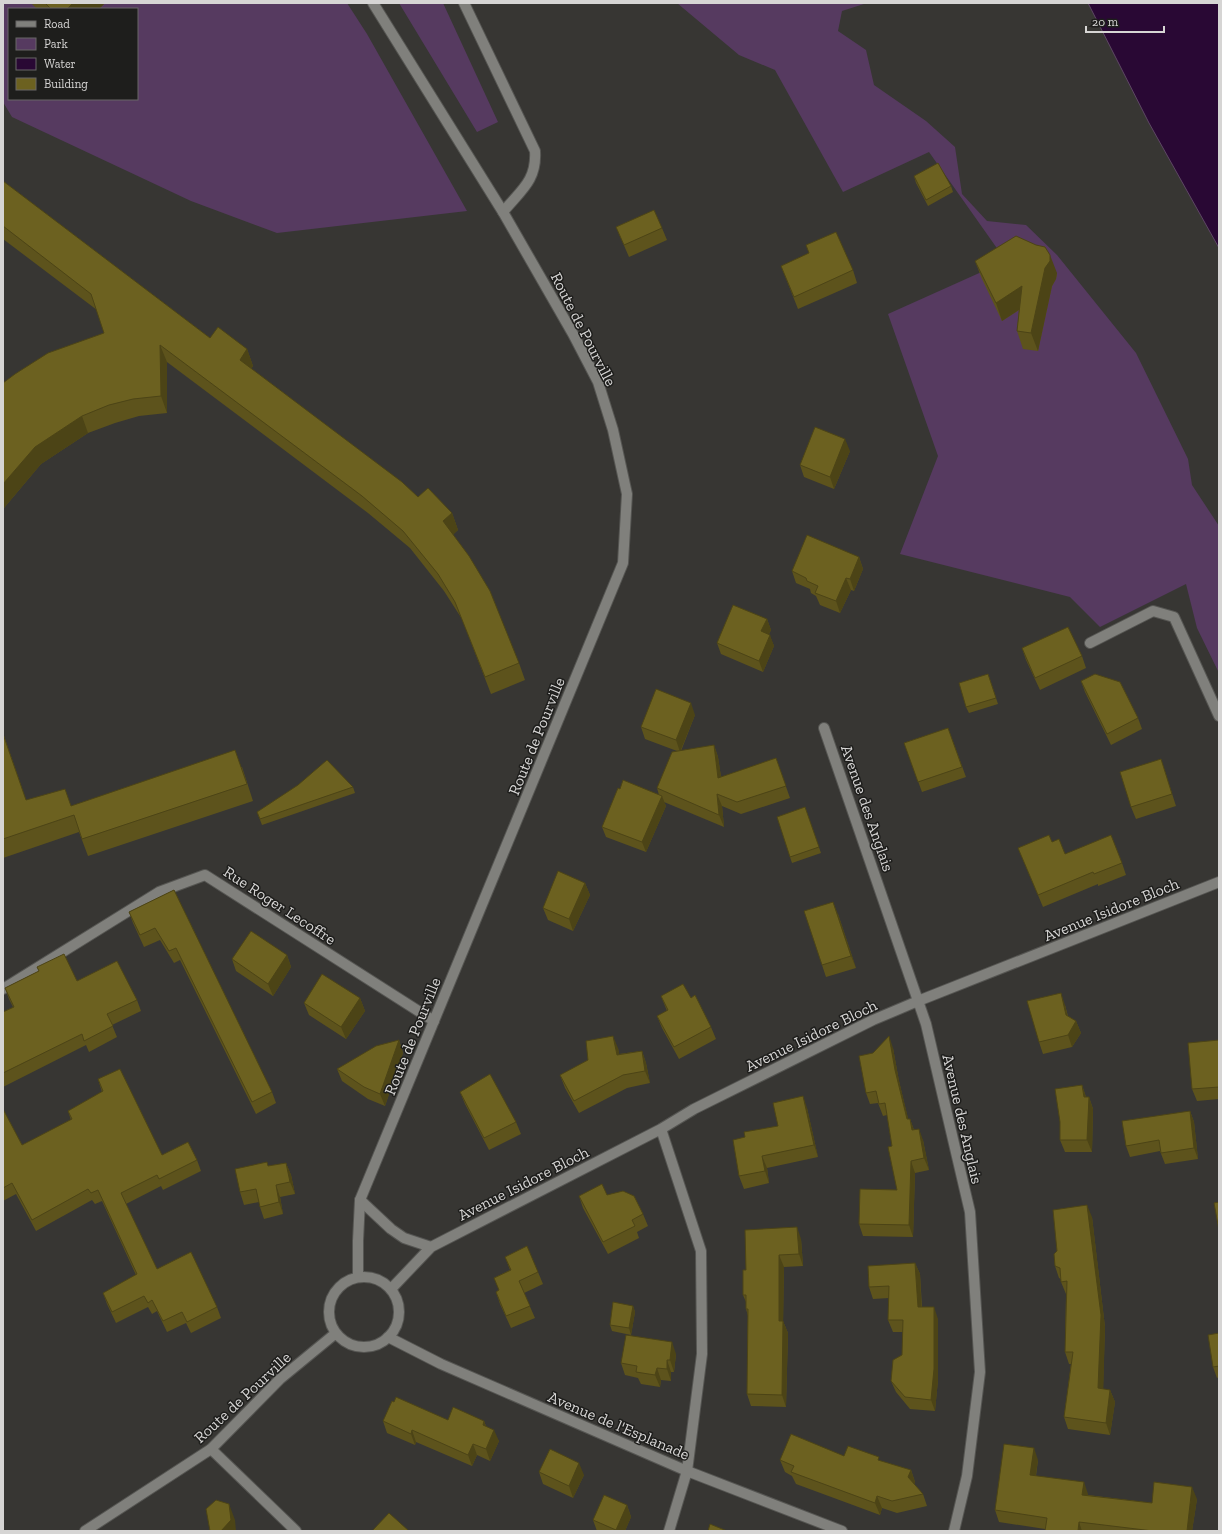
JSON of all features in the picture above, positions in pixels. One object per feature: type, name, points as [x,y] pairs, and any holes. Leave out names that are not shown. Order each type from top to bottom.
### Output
[{"type":"street","name":"Route de Pourville","points":[[358,1277],[360,1200],[623,563],[627,494],[613,430],[598,382],[573,334],[503,212],[373,3]]},
{"type":"street","points":[[464,3],[535,151],[536,166],[530,180],[503,212]]},
{"type":"street","points":[[1090,643],[1153,611],[1174,617],[1219,716]]},
{"type":"street","name":"Avenue des Anglais","points":[[824,728],[926,1024],[970,1212],[980,1372],[968,1476],[954,1531]]},
{"type":"street","name":"Rue Roger Lecoffre","points":[[3,989],[159,892],[205,875],[434,1021]]},
{"type":"street","name":"Avenue Isidore Bloch","points":[[391,1289],[431,1247],[660,1129],[694,1109],[873,1020],[918,1000],[1219,882]]},
{"type":"street","points":[[660,1129],[700,1250],[702,1354],[687,1471],[669,1531]]},
{"type":"street","points":[[360,1200],[404,1238],[431,1247]]},
{"type":"street","points":[[358,1277],[371,1277],[382,1281],[391,1289],[397,1298],[399,1319],[395,1329],[388,1338],[378,1344],[367,1347],[355,1346],[345,1341],[336,1333],[330,1316],[332,1298],[338,1288],[347,1281],[358,1277]]},
{"type":"street","name":"Route de Pourville","points":[[85,1531],[211,1449],[280,1379],[336,1333]]},
{"type":"street","name":"Avenue de l'Esplanade","points":[[388,1338],[440,1364],[687,1471],[842,1531]]},
{"type":"street","points":[[211,1449],[296,1531]]},
{"type":"green space","points":[[3,3],[347,3],[367,34],[467,211],[277,233],[191,201],[12,117],[3,102]]},
{"type":"green space","points":[[399,3],[443,3],[498,122],[477,132]]},
{"type":"green space","points":[[677,3],[867,3],[842,11],[838,31],[866,50],[874,85],[926,121],[955,147],[962,194],[987,221],[1026,225],[1057,255],[1136,353],[1188,459],[1192,485],[1219,526],[1219,673],[1197,628],[1186,584],[1100,627],[1070,597],[900,554],[938,456],[888,314],[1006,261],[929,152],[843,192],[775,70],[739,55]]},
{"type":"water","points":[[1088,3],[1219,3],[1219,248],[1149,123]]},
{"type":"building","points":[[45,3],[73,3],[68,8],[50,8]]},
{"type":"building","points":[[938,163],[951,186],[926,200],[914,176]]},
{"type":"building","points":[[3,181],[210,338],[218,327],[247,349],[240,360],[402,482],[418,497],[428,488],[452,513],[443,521],[469,556],[490,591],[519,663],[485,677],[455,602],[438,574],[403,531],[362,496],[160,345],[161,396],[133,399],[109,405],[82,416],[35,447],[3,484],[3,383],[48,353],[104,333],[91,294],[3,226]]},
{"type":"building","points":[[654,210],[662,228],[624,245],[616,227]]},
{"type":"building","points":[[836,232],[853,270],[794,297],[781,266],[809,253],[806,245]]},
{"type":"building","points":[[1016,236],[1036,245],[1045,247],[1050,255],[1050,261],[1045,268],[1031,333],[1017,331],[1022,286],[996,303],[975,261]]},
{"type":"building","points":[[815,427],[845,439],[830,477],[800,465]]},
{"type":"building","points":[[807,535],[859,557],[850,579],[846,578],[836,601],[815,593],[818,586],[792,571]]},
{"type":"building","points":[[733,605],[767,619],[761,631],[770,635],[759,661],[717,643]]},
{"type":"building","points":[[1068,627],[1082,656],[1035,678],[1022,648]]},
{"type":"building","points":[[988,674],[996,698],[966,707],[959,683]]},
{"type":"building","points":[[1095,674],[1120,682],[1138,718],[1107,734],[1081,681]]},
{"type":"building","points":[[656,689],[691,703],[676,740],[641,727]]},
{"type":"building","points":[[948,728],[962,767],[918,782],[904,743]]},
{"type":"building","points":[[3,734],[26,800],[65,789],[71,806],[235,750],[247,784],[82,839],[74,815],[3,839]]},
{"type":"building","points":[[714,745],[718,778],[776,758],[786,786],[737,802],[717,794],[719,815],[657,788],[672,752]]},
{"type":"building","points":[[1161,759],[1172,794],[1131,807],[1120,772]]},
{"type":"building","points":[[327,760],[353,787],[260,819],[257,812],[298,785]]},
{"type":"building","points":[[623,780],[662,796],[642,842],[602,827],[618,788],[620,789]]},
{"type":"building","points":[[805,807],[819,847],[790,857],[777,817]]},
{"type":"building","points":[[1049,835],[1052,842],[1059,839],[1065,854],[1111,835],[1122,863],[1094,874],[1093,872],[1038,895],[1018,848]]},
{"type":"building","points":[[558,871],[585,883],[569,919],[543,908]]},
{"type":"building","points":[[174,890],[272,1092],[252,1102],[176,948],[169,951],[155,928],[140,935],[129,912]]},
{"type":"building","points":[[833,902],[851,956],[822,965],[804,911]]},
{"type":"building","points":[[251,931],[287,955],[268,984],[232,959]]},
{"type":"building","points":[[64,954],[77,981],[117,961],[137,1000],[107,1014],[113,1026],[84,1041],[82,1034],[3,1073],[3,1012],[14,1007],[5,988],[39,971],[37,967]]},
{"type":"building","points":[[322,974],[360,998],[341,1027],[304,1003]]},
{"type":"building","points":[[683,984],[691,998],[695,995],[711,1027],[674,1047],[657,1016],[668,1010],[661,996]]},
{"type":"building","points":[[1061,993],[1066,1015],[1076,1021],[1068,1035],[1039,1042],[1027,1001]]},
{"type":"building","points":[[613,1036],[617,1055],[642,1051],[645,1071],[623,1075],[574,1101],[560,1075],[588,1060],[586,1041]]},
{"type":"building","points":[[889,1036],[895,1070],[907,1119],[910,1119],[912,1130],[919,1129],[924,1158],[911,1161],[909,1225],[859,1224],[860,1189],[897,1190],[888,1147],[892,1146],[885,1103],[879,1104],[876,1091],[866,1093],[859,1056],[873,1053]]},
{"type":"building","points":[[399,1040],[380,1094],[364,1087],[337,1069],[376,1046]]},
{"type":"building","points":[[1219,1040],[1219,1087],[1192,1089],[1188,1043]]},
{"type":"building","points":[[120,1069],[162,1155],[188,1142],[197,1160],[159,1179],[157,1175],[121,1193],[157,1269],[191,1252],[217,1307],[187,1322],[182,1312],[163,1321],[152,1300],[148,1303],[144,1296],[112,1312],[103,1293],[137,1274],[98,1190],[91,1193],[88,1189],[32,1220],[12,1183],[3,1188],[3,1109],[22,1145],[72,1119],[68,1111],[103,1091],[98,1079]]},
{"type":"building","points":[[490,1074],[516,1122],[484,1138],[460,1092]]},
{"type":"building","points":[[1082,1085],[1084,1097],[1089,1097],[1087,1140],[1060,1140],[1060,1122],[1055,1089]]},
{"type":"building","points":[[803,1096],[814,1145],[762,1156],[765,1171],[739,1176],[733,1140],[745,1137],[744,1132],[778,1126],[773,1103]]},
{"type":"building","points":[[1190,1111],[1194,1148],[1161,1153],[1159,1140],[1126,1146],[1122,1121]]},
{"type":"building","points":[[267,1162],[268,1166],[286,1163],[290,1182],[276,1185],[279,1202],[260,1207],[256,1189],[240,1192],[235,1169]]},
{"type":"building","points":[[602,1184],[607,1195],[623,1191],[634,1196],[643,1214],[632,1220],[635,1226],[603,1242],[579,1196]]},
{"type":"building","points":[[1219,1202],[1219,1230],[1214,1203]]},
{"type":"building","points":[[1087,1205],[1101,1315],[1098,1388],[1110,1390],[1106,1423],[1064,1417],[1073,1352],[1065,1352],[1067,1281],[1061,1282],[1060,1268],[1055,1266],[1054,1254],[1057,1251],[1053,1210]]},
{"type":"building","points":[[797,1227],[799,1254],[779,1255],[779,1321],[783,1321],[782,1395],[747,1394],[748,1309],[746,1309],[746,1295],[743,1295],[743,1270],[746,1270],[745,1230]]},
{"type":"building","points":[[527,1246],[538,1272],[519,1281],[530,1306],[506,1316],[496,1292],[499,1290],[494,1278],[511,1270],[505,1257]]},
{"type":"building","points":[[915,1263],[918,1307],[934,1307],[934,1369],[931,1400],[905,1397],[891,1381],[893,1360],[902,1355],[903,1320],[888,1320],[889,1286],[869,1287],[868,1266]]},
{"type":"building","points":[[613,1302],[633,1306],[629,1328],[610,1325]]},
{"type":"building","points":[[1219,1333],[1219,1366],[1213,1367],[1208,1335]]},
{"type":"building","points":[[626,1335],[672,1342],[670,1360],[667,1360],[667,1369],[657,1368],[655,1375],[636,1372],[637,1366],[621,1363]]},
{"type":"building","points":[[396,1397],[448,1420],[453,1407],[484,1421],[483,1425],[494,1430],[486,1449],[473,1444],[468,1455],[412,1430],[411,1434],[383,1421],[392,1401],[394,1402]]},
{"type":"building","points":[[791,1434],[844,1456],[848,1446],[879,1457],[878,1460],[911,1470],[908,1477],[923,1494],[892,1501],[877,1496],[875,1503],[791,1472],[794,1466],[780,1460]]},
{"type":"building","points":[[1004,1444],[1034,1448],[1030,1475],[1084,1482],[1082,1495],[1152,1503],[1154,1482],[1192,1487],[1187,1531],[1153,1531],[1079,1522],[1078,1531],[1045,1531],[1047,1518],[995,1510]]},
{"type":"building","points":[[550,1449],[579,1463],[569,1486],[539,1472]]},
{"type":"building","points":[[604,1495],[627,1505],[616,1530],[593,1520]]},
{"type":"building","points":[[216,1500],[229,1504],[231,1520],[221,1531],[210,1531],[206,1509]]},
{"type":"building","points":[[389,1513],[409,1531],[372,1531]]},
{"type":"building","points":[[710,1524],[727,1531],[708,1531]]}]
